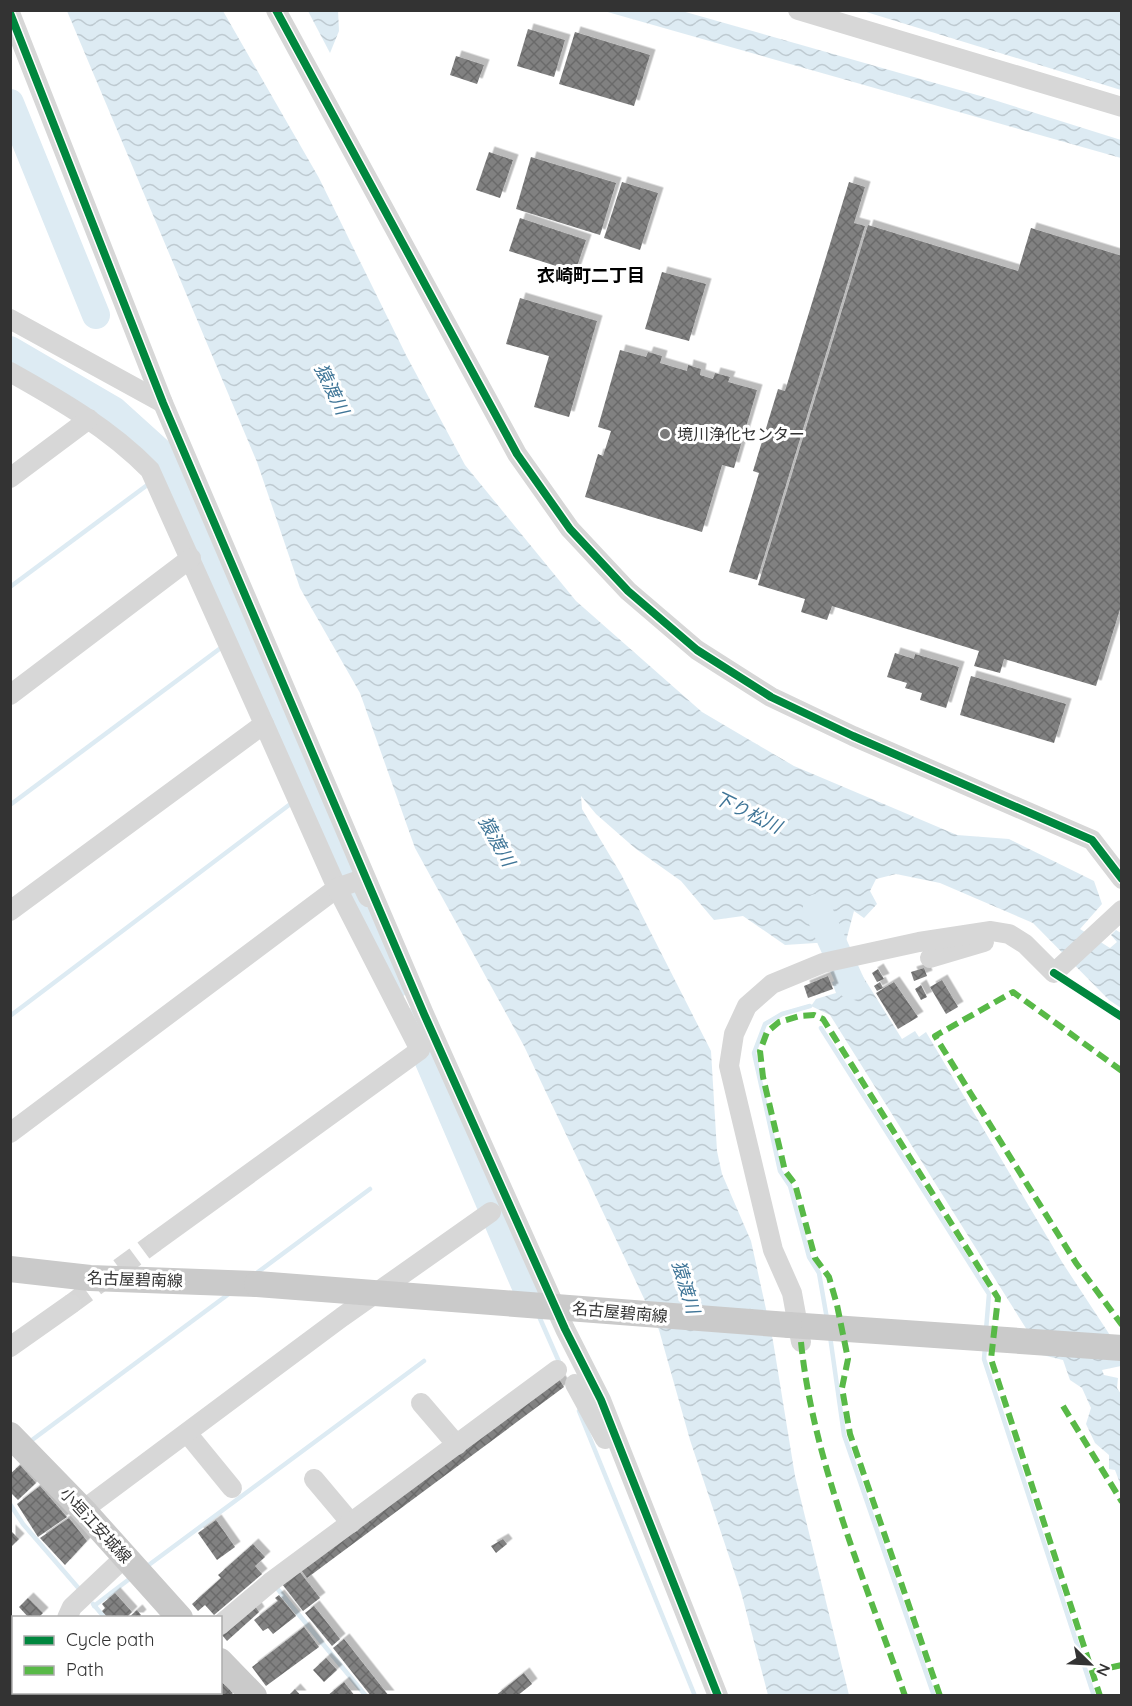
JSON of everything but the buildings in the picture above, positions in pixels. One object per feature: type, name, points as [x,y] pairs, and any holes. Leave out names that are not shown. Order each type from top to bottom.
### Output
[{"type":"main road","name":"名古屋碧南線","points":[[10,1269],[90,1278],[230,1282],[809,1330],[1122,1348]]},
{"type":"main road","name":"小垣江安城線","points":[[19,1443],[179,1616]]},
{"type":"main road","points":[[222,1663],[254,1695]]},
{"type":"street","points":[[276,10],[517,454],[570,529],[628,591],[697,650],[771,697],[853,736],[1092,840],[1122,879]]},
{"type":"street","points":[[798,10],[1122,107]]},
{"type":"street","points":[[10,13],[163,403],[394,943],[560,1318],[601,1400],[718,1695]]},
{"type":"street","points":[[10,319],[163,403]]},
{"type":"street","points":[[10,372],[89,418],[130,450],[150,470],[338,888],[420,1050],[155,1242]]},
{"type":"street","points":[[10,478],[89,418]]},
{"type":"street","points":[[10,695],[191,558]]},
{"type":"street","points":[[10,911],[264,724]]},
{"type":"street","points":[[10,1133],[338,888],[360,880],[383,934],[394,943]]},
{"type":"street","points":[[809,1330],[773,1250],[729,1066],[734,1034],[747,1006],[772,984],[823,963],[898,946],[991,931],[1009,934],[1025,944],[1055,972],[1122,909]]},
{"type":"street","points":[[930,958],[1009,934]]},
{"type":"street","points":[[83,1510],[342,1317],[491,1212]]},
{"type":"street","points":[[10,1347],[71,1304]]},
{"type":"street","points":[[222,1623],[272,1581],[557,1370]]},
{"type":"street","points":[[575,1384],[616,1461],[632,1474]]},
{"type":"street","points":[[421,1403],[457,1445]]},
{"type":"street","points":[[187,1433],[232,1488]]},
{"type":"street","points":[[314,1479],[351,1523]]},
{"type":"street","points":[[72,1610],[93,1588],[135,1567]]},
{"type":"water","points":[[338,10],[339,31],[330,53],[308,11]]},
{"type":"water","points":[[67,11],[223,11],[319,178],[406,355],[465,465],[576,601],[702,712],[794,766],[957,835],[1009,839],[1094,881],[1102,904],[1080,929],[1110,948],[1117,942],[1111,935],[1116,930],[1121,933],[1121,1008],[1109,1000],[1033,923],[940,883],[896,874],[876,879],[870,891],[877,904],[864,918],[854,911],[846,941],[785,945],[743,916],[714,920],[681,881],[636,849],[596,814],[581,796],[582,809],[621,874],[711,1051],[717,1151],[722,1174],[751,1241],[773,1341],[795,1476],[849,1695],[768,1695],[741,1592],[690,1440],[659,1330],[524,1046],[415,848],[360,693],[300,588],[257,462]]},
{"type":"water","points":[[604,11],[682,11],[991,99],[1121,140],[1121,158]]},
{"type":"water","points":[[863,11],[1121,11],[1121,90]]},
{"type":"water","points":[[853,967],[855,976],[862,975],[902,1039],[915,1031],[919,1037],[926,1032],[1062,1262],[1121,1352],[1121,1366],[1102,1370],[1104,1375],[1118,1378],[1117,1388],[1121,1394],[1121,1486],[1115,1470],[1109,1469],[1109,1455],[1095,1443],[1086,1424],[1091,1408],[1082,1388],[1070,1380],[1063,1360],[1038,1354],[1027,1330],[830,1015],[811,1006],[816,999],[836,993],[832,982],[838,980],[835,969]]},
{"type":"waterway","points":[[10,103],[96,315]]},
{"type":"waterway","points":[[10,350],[113,410],[165,457],[395,985]]},
{"type":"waterway","points":[[23,364],[29,361]]},
{"type":"waterway","points":[[159,476],[170,468]]},
{"type":"waterway","points":[[10,587],[150,483]]},
{"type":"waterway","points":[[231,640],[241,633]]},
{"type":"waterway","points":[[10,805],[222,647]]},
{"type":"waterway","points":[[10,1016],[293,802]]},
{"type":"waterway","points":[[817,908],[852,986]]},
{"type":"waterway","points":[[810,1006],[782,1014],[765,1024],[754,1053],[780,1171],[790,1186],[809,1257],[819,1273],[827,1319]]},
{"type":"waterway","points":[[412,1022],[526,1287]]},
{"type":"waterway","points":[[821,1028],[989,1294],[986,1330]]},
{"type":"waterway","points":[[254,1275],[370,1189]]},
{"type":"waterway","points":[[28,1443],[230,1293]]},
{"type":"waterway","points":[[538,1314],[560,1364]]},
{"type":"waterway","points":[[830,1336],[844,1435],[934,1696]]},
{"type":"waterway","points":[[985,1347],[984,1359],[1094,1696]]},
{"type":"waterway","points":[[146,1567],[424,1361]]},
{"type":"waterway","points":[[579,1411],[695,1696]]},
{"type":"waterway","points":[[10,1504],[23,1524],[81,1591]]},
{"type":"waterway","points":[[94,1606],[132,1577]]},
{"type":"waterway","points":[[276,1587],[366,1696]]},
{"type":"waterway","points":[[93,1604],[103,1616]]},
{"type":"tunnel","points":[[71,1304],[155,1242]]},
{"type":"marked path","points":[[1122,1071],[1013,992],[935,1036],[1076,1263],[1122,1325]]},
{"type":"marked path","points":[[940,1696],[850,1434],[842,1388],[848,1359],[837,1305],[829,1277],[815,1258],[795,1184],[785,1171],[763,1077],[760,1051],[767,1032],[779,1022],[800,1016],[814,1015],[823,1019],[998,1298],[991,1359],[1100,1696]]},
{"type":"marked path","points":[[801,1342],[807,1387],[829,1477],[905,1696]]},
{"type":"marked path","points":[[1063,1406],[1122,1502]]},
{"type":"marked path","points":[[1094,1671],[1122,1665]]},
{"type":"cycle path","points":[[276,10],[517,454],[570,529],[628,591],[697,650],[771,697],[853,736],[1092,840],[1122,879]]},
{"type":"cycle path","points":[[10,13],[163,403],[424,1014],[565,1329],[601,1400],[718,1696]]},
{"type":"cycle path","points":[[1054,973],[1122,1017]]},
{"type":"place","name":"境川浄化センター","points":[[665,434]]},
{"type":"district","name":"衣崎町二丁目","points":[[591,275]]},
{"type":"water label","name":"猿渡川","points":[[332,389]]},
{"type":"water label","name":"下り松川","points":[[748,812]]},
{"type":"water label","name":"猿渡川","points":[[497,841]]},
{"type":"water label","name":"猿渡川","points":[[686,1287]]}]
